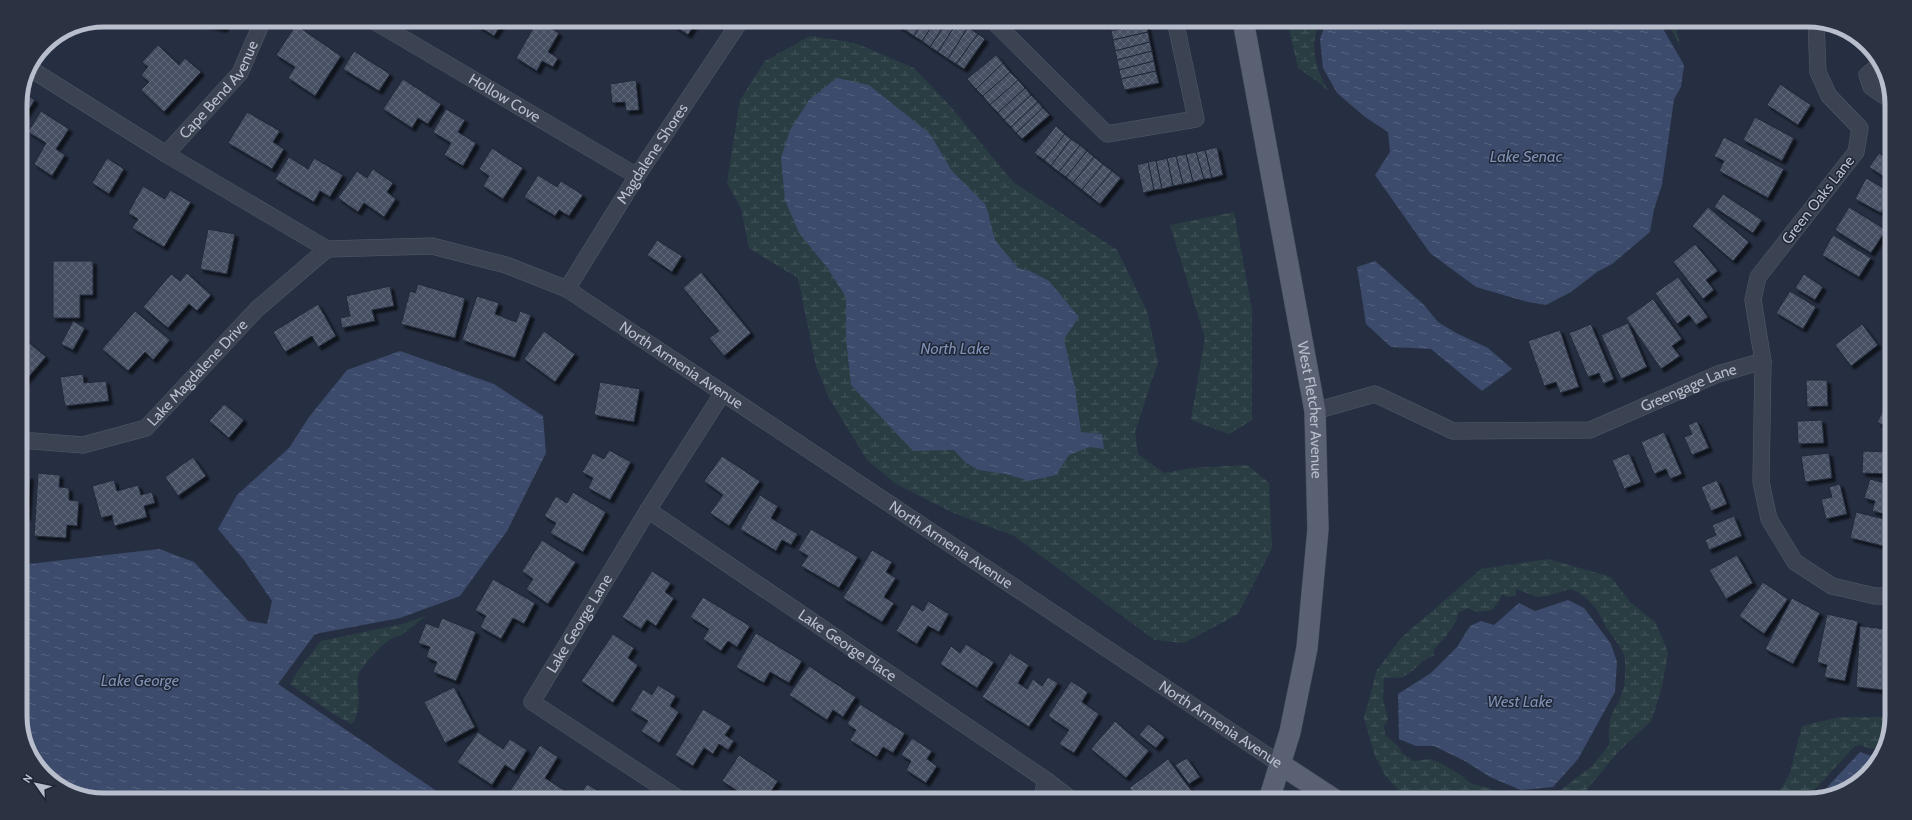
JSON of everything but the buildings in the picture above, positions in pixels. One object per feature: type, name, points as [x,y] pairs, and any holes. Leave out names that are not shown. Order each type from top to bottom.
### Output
[{"type":"main road","name":"West Fletcher Avenue","points":[[1244,27],[1315,411],[1318,529],[1308,640],[1290,732],[1271,793]]},
{"type":"main road","name":"North Armenia Avenue","points":[[1280,764],[1324,793]]},
{"type":"street","name":"Cape Bend Avenue","points":[[166,154],[240,73],[260,27]]},
{"type":"street","name":"Hollow Cove","points":[[384,27],[637,176]]},
{"type":"street","name":"Magdalene Shores","points":[[567,289],[637,176],[735,27]]},
{"type":"street","points":[[999,27],[1107,134],[1196,119],[1176,27]]},
{"type":"street","name":"Green Oaks Lane","points":[[1764,361],[1753,300],[1758,277],[1856,152],[1860,128],[1829,96],[1818,72],[1816,28]]},
{"type":"street","points":[[1876,68],[1867,75],[1871,87],[1885,96]]},
{"type":"street","points":[[34,71],[166,154],[327,249],[432,246],[506,265],[567,289]]},
{"type":"street","name":"Lake Magdalene Drive","points":[[27,441],[83,445],[146,428],[258,309],[327,249]]},
{"type":"street","name":"North Armenia Avenue","points":[[567,289],[722,394],[1280,764]]},
{"type":"street","points":[[1764,361],[1761,482],[1769,519],[1795,562],[1832,586],[1875,596],[1885,596]]},
{"type":"street","name":"Greengage Lane","points":[[1315,411],[1375,394],[1453,431],[1590,430],[1718,374],[1764,361]]},
{"type":"street","name":"Lake George Lane","points":[[670,793],[532,702],[648,510],[722,394]]},
{"type":"street","name":"Lake George Place","points":[[648,510],[1046,780],[1063,793]]},
{"type":"street","points":[[1043,793],[1046,780]]},
{"type":"green space","points":[[1289,27],[1317,27],[1314,49],[1315,57],[1319,73],[1328,91],[1320,83],[1298,68]]},
{"type":"green space","points":[[1670,27],[1676,27],[1680,45]]},
{"type":"green space","points":[[810,36],[855,43],[914,68],[951,107],[1013,182],[1117,250],[1147,311],[1158,362],[1135,432],[1138,454],[1164,473],[1192,468],[1247,465],[1269,483],[1272,548],[1238,614],[1184,643],[1155,640],[1014,536],[954,513],[896,484],[867,460],[829,398],[816,366],[798,278],[749,248],[741,208],[727,183],[740,100],[765,61]]},
{"type":"green space","points":[[1234,212],[1252,310],[1252,420],[1229,434],[1191,420],[1205,338],[1170,225]]},
{"type":"green space","points":[[1548,559],[1611,577],[1630,602],[1656,623],[1668,653],[1661,691],[1651,721],[1618,752],[1584,793],[1552,793],[1561,790],[1592,766],[1609,745],[1610,720],[1620,700],[1624,687],[1624,655],[1591,603],[1582,595],[1571,589],[1538,597],[1516,589],[1516,596],[1508,597],[1502,594],[1492,610],[1477,612],[1467,608],[1458,613],[1456,621],[1447,635],[1434,649],[1434,656],[1427,658],[1408,674],[1402,677],[1384,677],[1383,699],[1388,719],[1384,726],[1385,735],[1398,746],[1402,753],[1414,761],[1429,759],[1441,763],[1462,776],[1470,783],[1501,792],[1511,793],[1401,793],[1385,775],[1375,756],[1364,718],[1377,670],[1402,637],[1481,569]]},
{"type":"green space","points":[[426,616],[400,636],[389,640],[370,658],[361,670],[358,675],[358,711],[352,724],[335,715],[290,684],[299,669],[321,641],[402,624]]},
{"type":"green space","points":[[1840,717],[1885,717],[1884,731],[1878,748],[1871,749],[1860,745],[1855,746],[1812,793],[1779,793],[1790,773],[1802,726]]},
{"type":"water","name":"Lake Senac","points":[[1324,27],[1662,27],[1684,65],[1681,87],[1674,99],[1662,185],[1654,209],[1650,232],[1612,264],[1597,272],[1571,292],[1546,305],[1528,302],[1476,287],[1430,253],[1375,175],[1390,152],[1388,132],[1365,117],[1337,93],[1323,68],[1320,39]]},
{"type":"water","name":"North Lake","points":[[837,78],[869,85],[930,134],[952,171],[986,205],[995,240],[1018,268],[1030,271],[1049,281],[1079,317],[1064,339],[1075,388],[1081,432],[1102,434],[1104,449],[1090,447],[1069,455],[1056,475],[1029,481],[1006,474],[978,470],[965,462],[954,450],[913,451],[851,385],[846,339],[846,297],[826,266],[799,233],[785,200],[781,158],[790,130],[809,100]]},
{"type":"water","points":[[1375,261],[1424,305],[1438,322],[1456,333],[1488,348],[1512,369],[1482,391],[1431,349],[1391,347],[1366,324],[1357,267]]},
{"type":"water","name":"Lake George","points":[[400,351],[494,384],[543,416],[546,453],[507,531],[460,596],[400,618],[315,634],[278,684],[440,793],[104,793],[89,792],[65,783],[56,776],[56,764],[44,764],[40,759],[28,731],[27,564],[159,549],[194,562],[248,621],[267,624],[272,601],[244,560],[218,529],[237,495],[289,448],[309,417],[347,370]]},
{"type":"water","name":"West Lake","points":[[1568,600],[1584,608],[1611,644],[1617,662],[1615,692],[1578,759],[1553,787],[1521,790],[1490,777],[1465,761],[1434,746],[1416,746],[1399,739],[1398,694],[1431,673],[1457,647],[1470,626],[1481,621],[1494,625],[1519,603],[1535,611]]},
{"type":"water","points":[[1860,752],[1871,756],[1875,756],[1863,771],[1851,780],[1833,789],[1824,791]]}]
